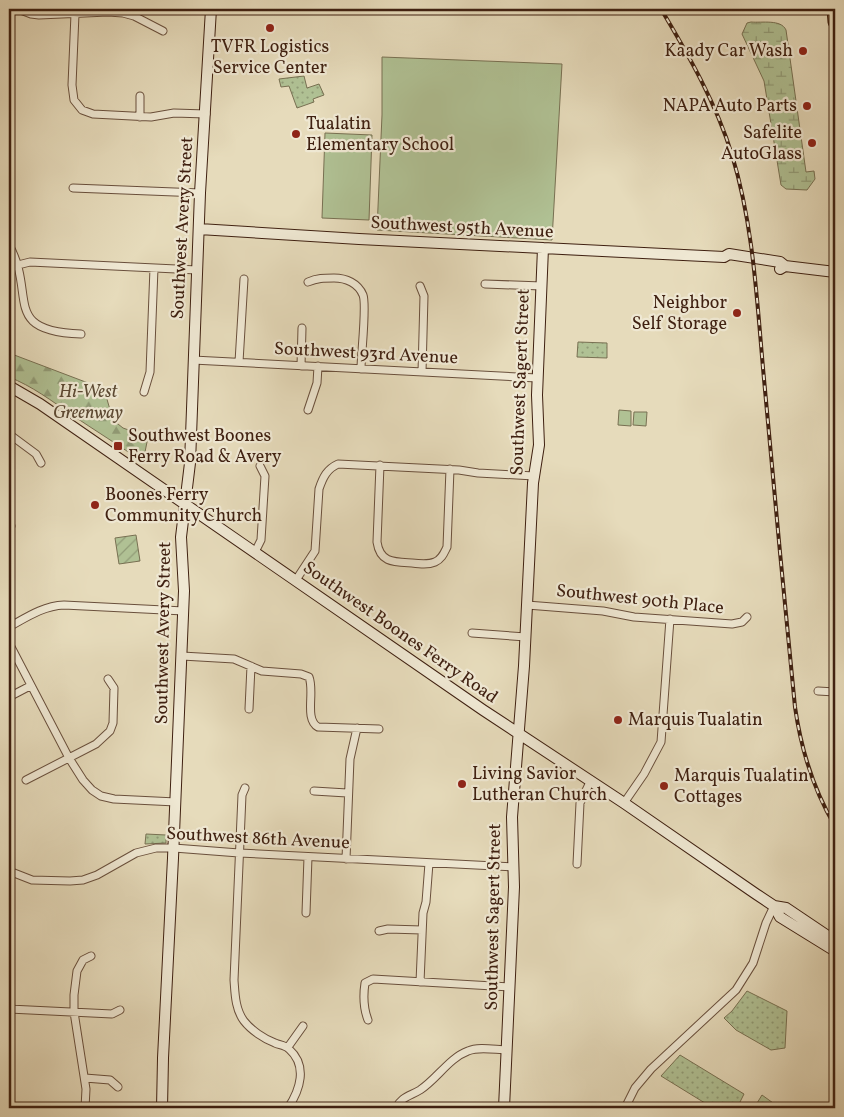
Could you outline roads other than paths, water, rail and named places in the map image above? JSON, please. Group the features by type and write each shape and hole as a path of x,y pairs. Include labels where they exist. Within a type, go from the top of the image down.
{"highway":[{"path":"834,9 835,22"}],"main road":[{"name":"Southwest Avery Street","path":"162,1108 184,611 182,537 189,475 200,193 211,9"},
{"name":"Southwest 95th Avenue","path":"199,229 724,257 729,254 780,262 785,266 835,272"},
{"name":"Southwest Sagert Street","path":"504,1108 514,867 512,833 526,637 534,476 539,438 537,378 543,248"},
{"name":"Southwest Boones Ferry Road","path":"9,386 40,404 185,503 518,734 590,780 774,906 786,908 835,941"},
{"name":"Southwest Boones Ferry Road","path":"774,906 780,917 835,951"}],"street":[{"path":"18,9 39,15 122,13 134,16 163,31"},
{"path":"75,14 72,85 74,100 82,110 93,114 140,117 174,113 206,114"},
{"path":"140,96 140,117"},
{"path":"73,188 200,193"},
{"path":"9,245 18,264 23,309 27,317 35,325 46,330 81,334"},
{"path":"18,264 30,262 197,270"},
{"path":"144,392 150,372 154,268"},
{"path":"308,282 322,278 340,278 354,284 362,293 364,304 361,368"},
{"path":"239,362 244,280"},
{"path":"485,284 542,286"},
{"path":"420,286 424,296 422,372"},
{"path":"301,366 302,328"},
{"name":"Southwest 93rd Avenue","path":"193,360 537,378"},
{"path":"308,410 317,383 318,366"},
{"path":"9,434 36,454 41,463"},
{"path":"296,580 315,551 319,489 326,472 331,467 338,464 380,465 534,476"},
{"path":"380,465 378,551 384,558 393,562 427,564 436,562 442,557 447,547 450,469"},
{"path":"255,552 261,543 262,530 265,476 260,466"},
{"name":"Southwest 90th Place","path":"527,605 603,611 628,616 732,624 742,622 747,617"},
{"path":"9,627 42,609 53,606 184,611"},
{"path":"624,803 644,774 661,742 670,619"},
{"path":"472,633 526,637"},
{"path":"9,643 30,686 83,780 101,796 114,799 176,802"},
{"path":"182,656 227,658 240,661 262,671 301,674 309,677 312,684 310,718 318,727 379,729"},
{"path":"249,709 251,666"},
{"path":"26,780 96,744 110,730 113,723 114,688 108,678"},
{"path":"9,697 30,686"},
{"path":"818,690 835,692"},
{"path":"346,859 347,794 350,759 357,728"},
{"path":"578,864 580,804 590,780"},
{"path":"245,788 242,795 234,980 238,1008 244,1020 255,1032 273,1043 288,1048 296,1058 301,1070 300,1084 296,1097 288,1108"},
{"path":"314,790 347,794"},
{"name":"Southwest 86th Avenue","path":"9,871 32,880 70,882 83,880 108,869 136,853 156,848 514,867"},
{"path":"306,912 308,857"},
{"path":"420,982 423,913 429,863"},
{"path":"625,1108 635,1088 651,1069 736,990 752,963 774,906"},
{"path":"379,931 388,929 422,930"},
{"path":"85,1108 85,1078 74,1012 77,971 83,960 92,956"},
{"path":"368,1020 364,1010 363,994 365,982 373,979 510,987"},
{"path":"9,987 10,1009 112,1014 120,1010"},
{"path":"288,1048 302,1026"},
{"path":"396,1108 401,1100 428,1084 447,1066 466,1052 474,1049 507,1050"},
{"path":"85,1078 110,1080 118,1087"}],"railway":[{"path":"661,9 692,62 726,136 745,210 757,294 795,707 801,738 814,783 835,826"}],"place":[{"name":"TVFR Logistics Service Center","path":"270,28"},
{"name":"Kaady Car Wash","path":"803,51"},
{"name":"NAPA Auto Parts","path":"807,106"},
{"name":"Tualatin Elementary School","path":"296,134"},
{"name":"Safelite AutoGlass","path":"812,143"},
{"name":"Neighbor Self Storage","path":"737,313"},
{"name":"Southwest Boones Ferry Road & Avery","path":"118,446"},
{"name":"Boones Ferry Community Church","path":"95,505"},
{"name":"Marquis Tualatin","path":"618,720"},
{"name":"Living Savior Lutheran Church","path":"462,784"},
{"name":"Marquis Tualatin Cottages","path":"664,786"}],"park label":[{"name":"Hi-West Greenway","path":"88,402"}]}
